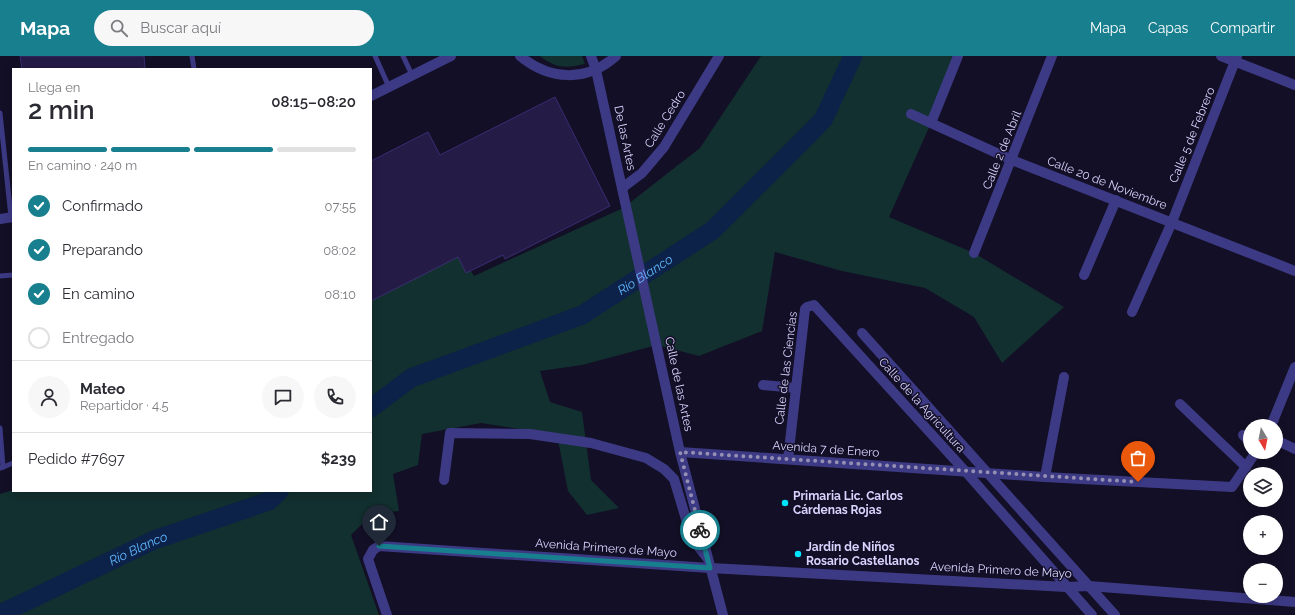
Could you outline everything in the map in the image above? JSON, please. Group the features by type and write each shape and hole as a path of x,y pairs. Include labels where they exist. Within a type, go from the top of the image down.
{"street":[{"path":"372,96 451,56"},
{"path":"520,56 544,72 559,75 582,74 596,70 616,56"},
{"name":"De las Artes","path":"591,56 596,70 631,227"},
{"name":"Calle Cedro","path":"622,188 642,173 664,147 720,56"},
{"path":"931,123 958,56"},
{"name":"Calle 2 de Abril","path":"974,253 1052,56"},
{"path":"1221,56 1236,59 1295,85"},
{"name":"Calle 5 de Febrero","path":"1132,312 1172,222 1236,59"},
{"name":"Calle 20 de Noviembre","path":"911,114 1012,160 1295,271"},
{"path":"1084,275 1116,200"},
{"path":"0,219 12,217"},
{"name":"Calle de las Artes","path":"631,227 680,452 723,615"},
{"name":"Calle de las Ciencias","path":"788,459 805,309 810,305"},
{"name":"Calle de la Agricultura","path":"810,305 817,307 976,472 1078,587 1092,615"},
{"name":"Calle de la Agricultura","path":"862,333 976,472 1078,587 1115,615"},
{"path":"1274,419 1295,367"},
{"path":"1045,477 1064,377"},
{"path":"763,385 796,388"},
{"path":"1180,404 1246,467"},
{"path":"444,480 450,433 530,434 591,443 646,458 664,469 674,479 692,539 709,564"},
{"path":"1283,443 1295,449"},
{"name":"Avenida 7 de Enero","path":"680,452 1045,477 1232,487 1243,471"},
{"name":"Avenida 7 de Enero","path":"1246,467 1251,459"},
{"name":"Avenida Primero de Mayo","path":"387,615 368,559 372,550 379,546 709,564 1295,602"}],"lane":[{"path":"192,56 194,68"},
{"path":"375,56 389,87"},
{"path":"403,56 412,75"},
{"path":"0,113 12,217"},
{"path":"0,276 12,275"},
{"path":"0,428 2,468 12,463"}],"green space":[{"path":"540,56 582,56 585,64 567,67 561,66 551,63"},
{"path":"761,56 954,56 931,123 889,217 974,253 1064,307 1002,363 974,317 925,288 842,271 775,252 762,331 699,356 657,345 582,365 540,371 550,402 582,412 591,480 619,508 587,515 568,491 557,435 481,423 422,434 418,465 393,474 399,511 372,514 351,535 379,615 0,615 0,494 12,490 12,492 372,492 372,299 459,252 474,276 623,208 700,148"}],"building":[{"path":"20,56 144,56 145,68 22,68"},
{"path":"555,97 610,206 505,259 503,255 466,273 458,257 372,300 372,160 428,132 440,155"}],"waterway":[{"name":"Río Blanco","path":"372,407 411,378 582,315 713,230 823,120 853,56"},
{"name":"Río Blanco","path":"0,614 154,540 269,501 278,492"}],"way so far":[{"path":"700,530 680,452 1138,482"}],"place":[{"name":"Primaria Lic. Carlos Cárdenas Rojas","path":"785,503"},
{"name":"Jardín de Niños Rosario Castellanos","path":"798,554"}],"route":[{"path":"379,546 710,568 700,530"}]}
